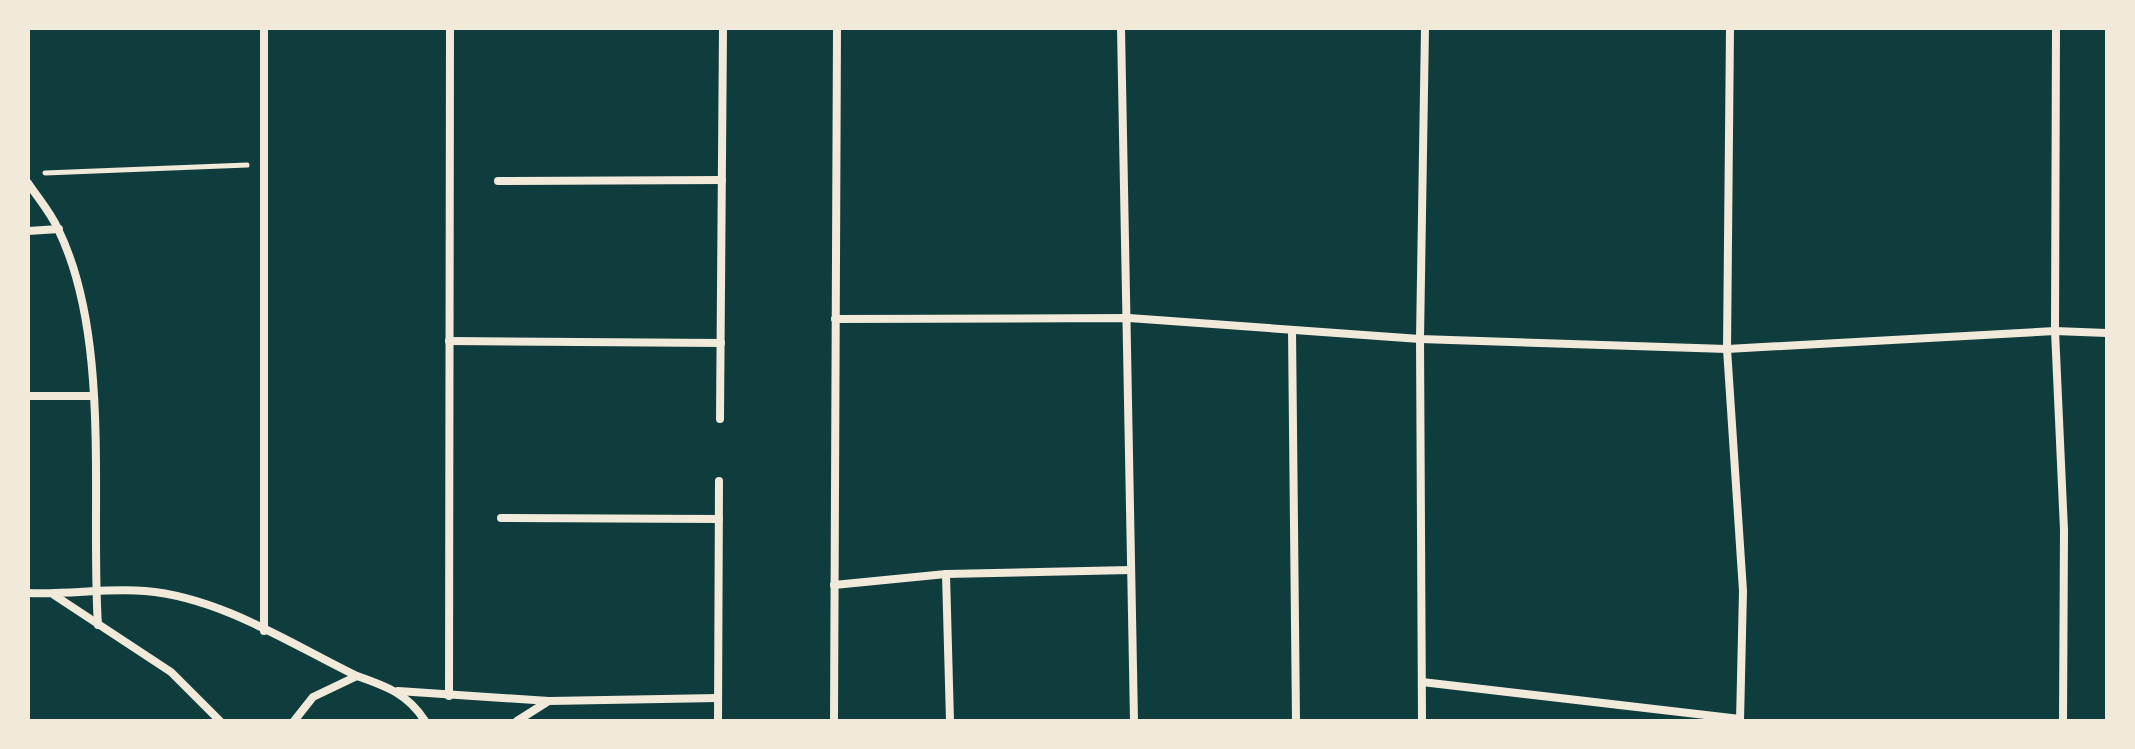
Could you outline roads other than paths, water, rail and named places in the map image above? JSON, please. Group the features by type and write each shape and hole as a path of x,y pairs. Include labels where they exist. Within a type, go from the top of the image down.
{"street":[{"path":"264,28 264,631"},
{"path":"449,696 450,28"},
{"path":"720,419 723,28"},
{"path":"834,721 837,28"},
{"path":"1121,28 1121,185 1129,318 1134,721"},
{"path":"1422,721 1420,339 1425,28"},
{"path":"1422,682 1740,720 1743,591 1727,349 1730,28"},
{"path":"2056,28 2055,331 2064,530 2063,721"},
{"path":"498,181 722,180"},
{"path":"28,183 59,229 84,310 93,396 98,625"},
{"path":"28,231 59,229"},
{"path":"835,319 1129,318 1420,339 1727,349 2055,331 2107,333"},
{"path":"1292,330 1296,721"},
{"path":"449,341 721,343"},
{"path":"28,396 93,396"},
{"path":"718,721 719,481"},
{"path":"501,518 719,519"},
{"path":"834,585 946,574 1131,570"},
{"path":"946,574 950,721"},
{"path":"28,593 53,594 96,589 148,591 192,598 357,676 398,691 549,701 718,698"},
{"path":"53,594 171,672 220,721"},
{"path":"294,721 313,697 357,676"},
{"path":"398,691 415,706 425,721"},
{"path":"517,721 549,701"}]}
